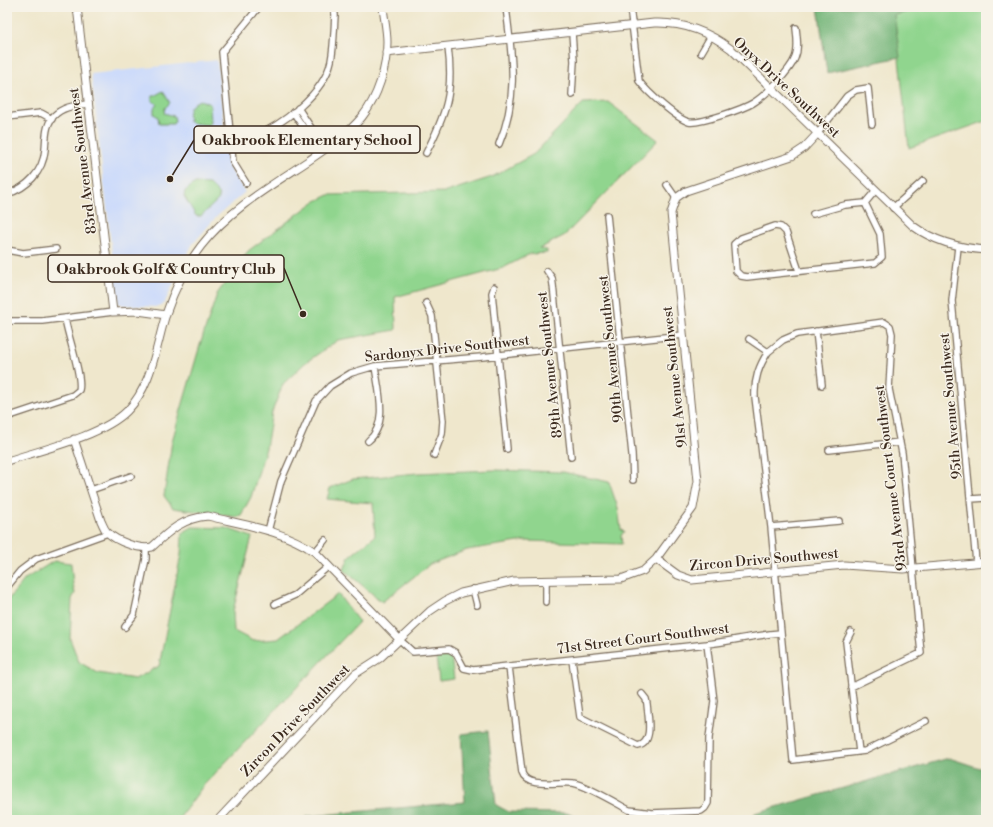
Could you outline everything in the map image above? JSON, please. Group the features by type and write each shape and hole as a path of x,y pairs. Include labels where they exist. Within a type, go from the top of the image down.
{"street":[{"name":"83rd Avenue Southwest","path":"77,7 113,312"},
{"path":"246,183 233,162 224,82 226,75 222,52 258,7"},
{"path":"230,141 255,136 278,124 313,94 324,79 330,62 335,15 334,7"},
{"path":"7,461 74,439 114,422 127,411 138,398 145,384 166,315 181,277 201,246 214,231 247,202 323,151 357,122 369,106 380,79 386,53 387,42 383,7"},
{"path":"499,144 508,121 512,102 513,72 506,7"},
{"path":"630,7 639,81 683,120 700,122 748,106 757,100 790,68 796,57 796,28"},
{"name":"Onyx Drive Southwest","path":"386,53 654,23 674,24 711,36 730,49 893,208 920,231 938,241 958,247 986,250"},
{"path":"572,33 574,61 572,95"},
{"path":"701,52 711,36"},
{"path":"426,153 444,114 449,98 451,70 448,47"},
{"path":"666,185 676,198 686,191 792,156 804,148 818,134 847,96 856,90 868,88 872,124"},
{"path":"7,194 24,186 36,174 43,159 46,133 55,114 66,108 89,104"},
{"path":"298,108 323,151"},
{"path":"293,112 323,151"},
{"path":"7,117 41,113 52,119"},
{"path":"893,208 923,181"},
{"path":"813,214 845,205 864,203 876,190"},
{"name":"91st Avenue Southwest","path":"656,559 693,508 698,476 670,214 676,198"},
{"path":"799,271 786,232 780,227 775,226 740,238 734,244 736,271 744,277 875,263 882,257 878,229 864,203"},
{"name":"90th Avenue Southwest","path":"607,215 632,454 633,480"},
{"name":"95th Avenue Southwest","path":"958,247 952,301 976,562"},
{"path":"7,250 23,253 56,250"},
{"name":"89th Avenue Southwest","path":"547,272 552,278 553,285 571,457"},
{"path":"494,287 492,293 507,449"},
{"path":"426,303 432,316 443,426 442,434 434,455"},
{"path":"7,321 42,321 113,312 138,311 166,315"},
{"path":"7,418 73,395 80,388 80,381 67,332 65,318"},
{"name":"93rd Avenue Court Southwest","path":"816,331 884,322 891,330 892,346 889,389 890,402 900,442 921,654 851,687"},
{"path":"822,386 816,331 788,337 768,352 758,369 755,388 771,527 793,760 858,752 871,748 926,721"},
{"name":"Sardonyx Drive Southwest","path":"268,531 280,481 316,400 324,390 340,379 360,369 376,366 499,355 683,335"},
{"path":"749,339 768,352"},
{"path":"368,441 376,434 380,419 376,366"},
{"path":"74,439 101,521 108,533 146,549 152,547 178,524 197,517 208,516 268,531 300,542 314,552 329,566 400,640"},
{"path":"830,450 900,442"},
{"path":"91,490 131,476"},
{"path":"971,500 986,498"},
{"path":"771,527 840,521"},
{"path":"7,587 20,571 36,559 108,533"},
{"path":"314,552 325,540"},
{"path":"125,626 134,614 146,549"},
{"name":"Zircon Drive Southwest","path":"218,820 355,674 380,658 430,611 444,601 473,589 514,581 621,579 639,573 648,568 656,559 678,575 692,580 844,565 913,568 986,562"},
{"path":"275,604 296,595 329,566"},
{"path":"546,580 546,602"},
{"path":"473,589 476,605"},
{"path":"851,632 846,642 858,752"},
{"name":"71st Street Court Southwest","path":"400,640 413,652 449,649 456,653 463,666 469,670 509,667 707,644 751,636 780,633"},
{"path":"509,667 522,773 526,780 533,783 575,783 629,810 638,812 652,813 701,811 707,807 709,738 714,701 707,644"},
{"path":"572,660 580,717 634,745 641,745 648,738 647,704 646,699 642,694"}],"shaded area":[{"path":"217,60 228,166 245,192 216,217 192,245 164,304 155,307 123,305 118,303 91,74"}],"green space":[{"path":"818,7 928,7 894,15 900,57 827,73"},
{"path":"928,7 986,7 986,121 909,148 894,15"},
{"path":"163,91 170,103 165,108 164,113 174,116 175,121 173,124 159,124 158,117 154,114 154,108 157,104 152,101 152,97"},
{"path":"200,100 210,104 211,123 209,125 191,123 189,121 188,114 190,108 194,103"},
{"path":"608,102 658,140 565,235 539,249 547,250 547,253 530,254 503,268 395,297 396,330 338,340 305,363 283,384 272,412 266,448 251,497 241,515 236,517 173,508 164,496 172,441 200,345 217,294 248,251 314,202 329,195 446,192 492,177 534,154 583,103"},
{"path":"195,183 209,184 218,193 219,199 201,216 196,216 184,196 185,191"},
{"path":"494,470 563,472 609,482 618,508 621,530 624,531 621,536 622,544 525,541 467,550 430,564 382,602 344,570 349,557 375,536 373,503 327,499 330,488 353,479 418,473"},
{"path":"192,527 226,528 252,537 233,611 234,631 253,641 278,639 338,594 359,622 203,786 178,820 7,820 7,601 25,579 54,561 71,563 75,593 72,599 70,639 79,662 98,673 135,679 159,666 181,554 182,533"},
{"path":"451,655 454,679 439,681 436,657"},
{"path":"488,731 496,805 509,812 567,813 582,820 302,820 308,816 465,802 461,734"},
{"path":"949,758 986,770 986,820 751,820 755,813"}],"place":[{"name":"Oakbrook Elementary School","path":"170,179"},
{"name":"Oakbrook Golf & Country Club","path":"303,314"}]}
